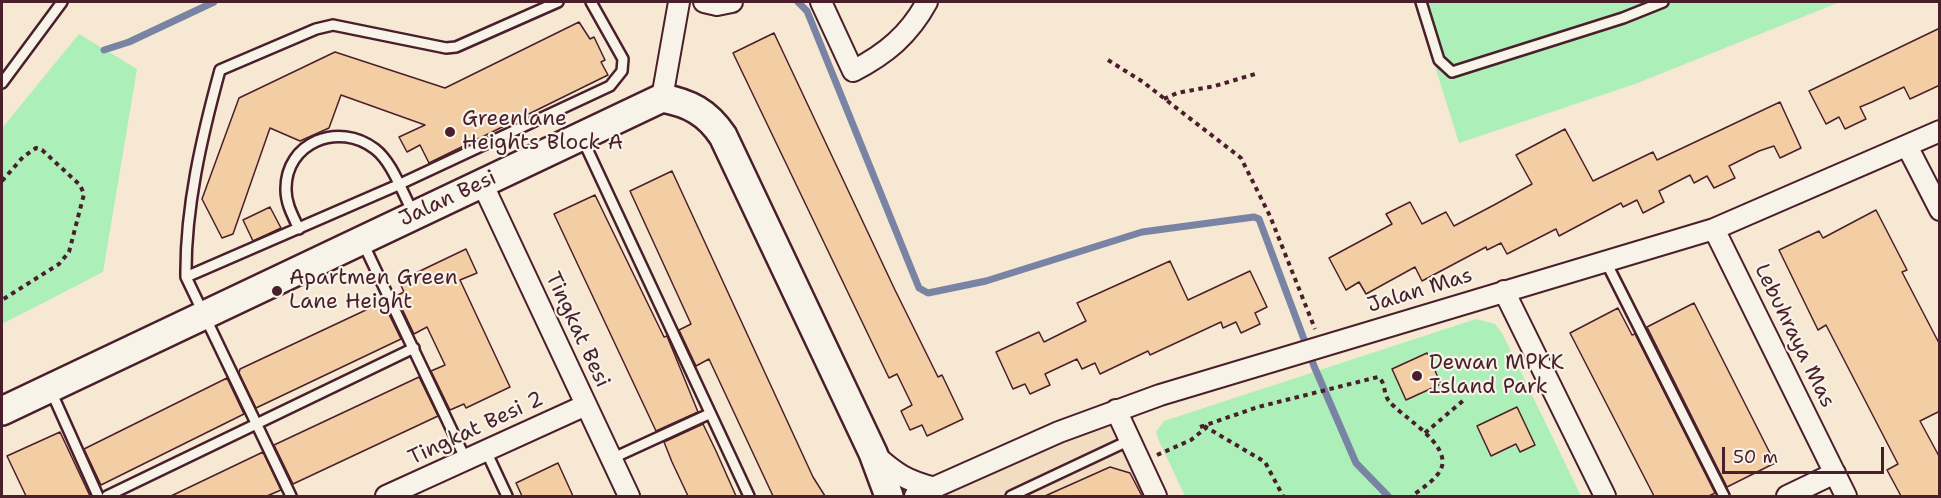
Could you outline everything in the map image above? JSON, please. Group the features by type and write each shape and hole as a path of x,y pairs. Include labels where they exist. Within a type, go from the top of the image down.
{"street":[{"path":"679,2 662,98 684,102 699,110 714,122 723,136 873,453 877,470 889,496"},
{"path":"704,2 717,5 732,2"},
{"path":"821,2 853,71 894,47 918,19 927,2"},
{"name":"Jalan Besi","path":"2,411 662,98"},
{"name":"Jalan Mas","path":"915,496 1059,432 1116,410 1326,344 1714,229 1940,131"},
{"path":"1907,146 1940,210"},
{"name":"Tingkat Besi","path":"482,183 629,496"},
{"name":"Lebuhraya Mas","path":"1714,229 1846,496"},
{"path":"1504,291 1605,496"},
{"name":"Tingkat Besi 2","path":"386,496 586,405"},
{"path":"1116,410 1156,496"},
{"path":"873,453 892,471 910,482 935,488"},
{"path":"1787,496 1835,473"}],"lane":[{"path":"2,83 62,2"},
{"path":"291,496 186,277 185,241 210,108 220,70 316,29 333,25 446,48 456,47 558,2"},
{"path":"186,277 398,185 616,81 622,71 621,52 591,2"},
{"path":"1422,2 1439,60 1452,72 1612,22 1663,2"},
{"path":"299,229 287,203 288,173 298,154 319,139 335,135 364,141 384,159 414,215"},
{"path":"581,136 749,496"},
{"path":"362,240 466,460"},
{"path":"1605,260 1724,496"},
{"path":"106,496 414,348"},
{"path":"50,389 98,496"},
{"path":"611,459 709,414"},
{"path":"1011,496 1130,440"},
{"path":"486,451 507,496"}],"path":[{"path":"1108,60 1164,99 1241,158 1270,216 1312,324 1326,344"},
{"path":"1164,99 1177,93 1215,86 1255,74"},
{"path":"2,181 23,157 36,148 42,150 80,185 84,194 69,252 59,264 2,300"},
{"path":"1140,463 1191,440 1203,427 1258,407 1380,378 1388,400 1425,433 1441,456 1442,466 1436,475 1412,496"},
{"path":"1425,433 1465,399"},
{"path":"1203,427 1265,462 1283,496"}],"shaded area":[{"path":"1116,410 1156,496 914,496"}],"green space":[{"path":"1415,2 1840,2 1635,84 1459,143"},
{"path":"79,34 137,69 103,272 2,324 2,128"},
{"path":"1476,319 1495,324 1502,333 1581,496 1185,496 1156,432 1164,421"}],"building":[{"name":"Greenlane Heights Block A","path":"579,22 590,39 594,37 605,60 601,62 608,75 429,163 420,145 407,152 399,137 425,125 341,95 329,128 300,141 270,128 233,234 222,238 202,199 239,98 335,52 445,88"},
{"path":"1940,28 1940,85 1910,99 1904,87 1860,107 1866,119 1845,129 1839,117 1826,124 1809,91"},
{"path":"774,33 895,290 938,377 942,375 963,419 927,436 922,425 910,430 901,411 912,405 897,374 889,378 733,53"},
{"path":"1780,102 1801,148 1780,158 1774,146 1759,151 1729,166 1735,178 1714,188 1707,176 1694,183 1690,175 1659,191 1664,202 1643,213 1637,200 1623,207 1621,203 1559,236 1556,229 1507,254 1501,243 1487,250 1486,247 1422,281 1415,267 1366,294 1359,282 1346,290 1329,258 1392,224 1386,214 1410,202 1422,224 1446,212 1454,226 1494,205 1532,184 1516,155 1565,129 1593,181 1653,152 1657,160"},
{"path":"672,171 813,477 825,496 773,496 709,359 696,366 679,330 691,324 630,191"},
{"path":"595,195 664,337 667,336 698,412 656,431 554,214"},
{"path":"270,207 281,228 253,241 243,220"},
{"path":"1876,210 1907,270 1902,272 1940,345 1940,411 1920,421 1940,458 1940,496 1901,496 1887,470 1898,464 1826,325 1818,330 1779,250 1819,231 1823,238"},
{"path":"466,249 477,273 460,280 510,387 466,408 464,404 450,410 431,371 445,365 427,327 414,334 396,296 404,292 399,281"},
{"path":"1170,261 1188,300 1250,271 1267,307 1255,313 1260,324 1241,333 1236,322 1223,328 1221,322 1150,355 1148,351 1100,374 1095,363 1082,369 1077,359 1045,374 1050,385 1030,394 1025,384 1013,389 996,352 1039,332 1044,342 1086,321 1077,303"},
{"path":"383,302 401,339 256,408 239,373 240,369"},
{"path":"1694,303 1775,463 1727,487 1647,327"},
{"path":"1618,308 1632,335 1635,334 1715,493 1709,496 1654,496 1570,333"},
{"name":"Dewan MPKK Island Park","path":"1427,353 1441,384 1406,400 1392,369"},
{"path":"419,377 438,416 293,484 274,445"},
{"path":"227,378 244,414 101,485 84,449"},
{"path":"1517,407 1535,445 1520,452 1516,444 1491,456 1477,426"},
{"path":"703,424 736,496 688,496 672,462 664,442"},
{"path":"60,432 90,496 26,496 7,456"},
{"path":"263,452 281,490 267,496 171,496"},
{"path":"558,463 573,496 522,496 516,483"},
{"path":"1110,467 1130,473 1142,496 1045,496"}],"waterway":[{"path":"104,50 129,42 214,2"},
{"path":"798,2 807,11 919,288 928,293 986,281 1142,232 1254,217 1259,219 1314,366 1356,463 1388,496"}],"place":[{"name":"Greenlane Heights Block A","path":"450,132"},
{"name":"Apartmen Green Lane Height","path":"277,291"},
{"name":"Dewan MPKK Island Park","path":"1417,376"}]}
